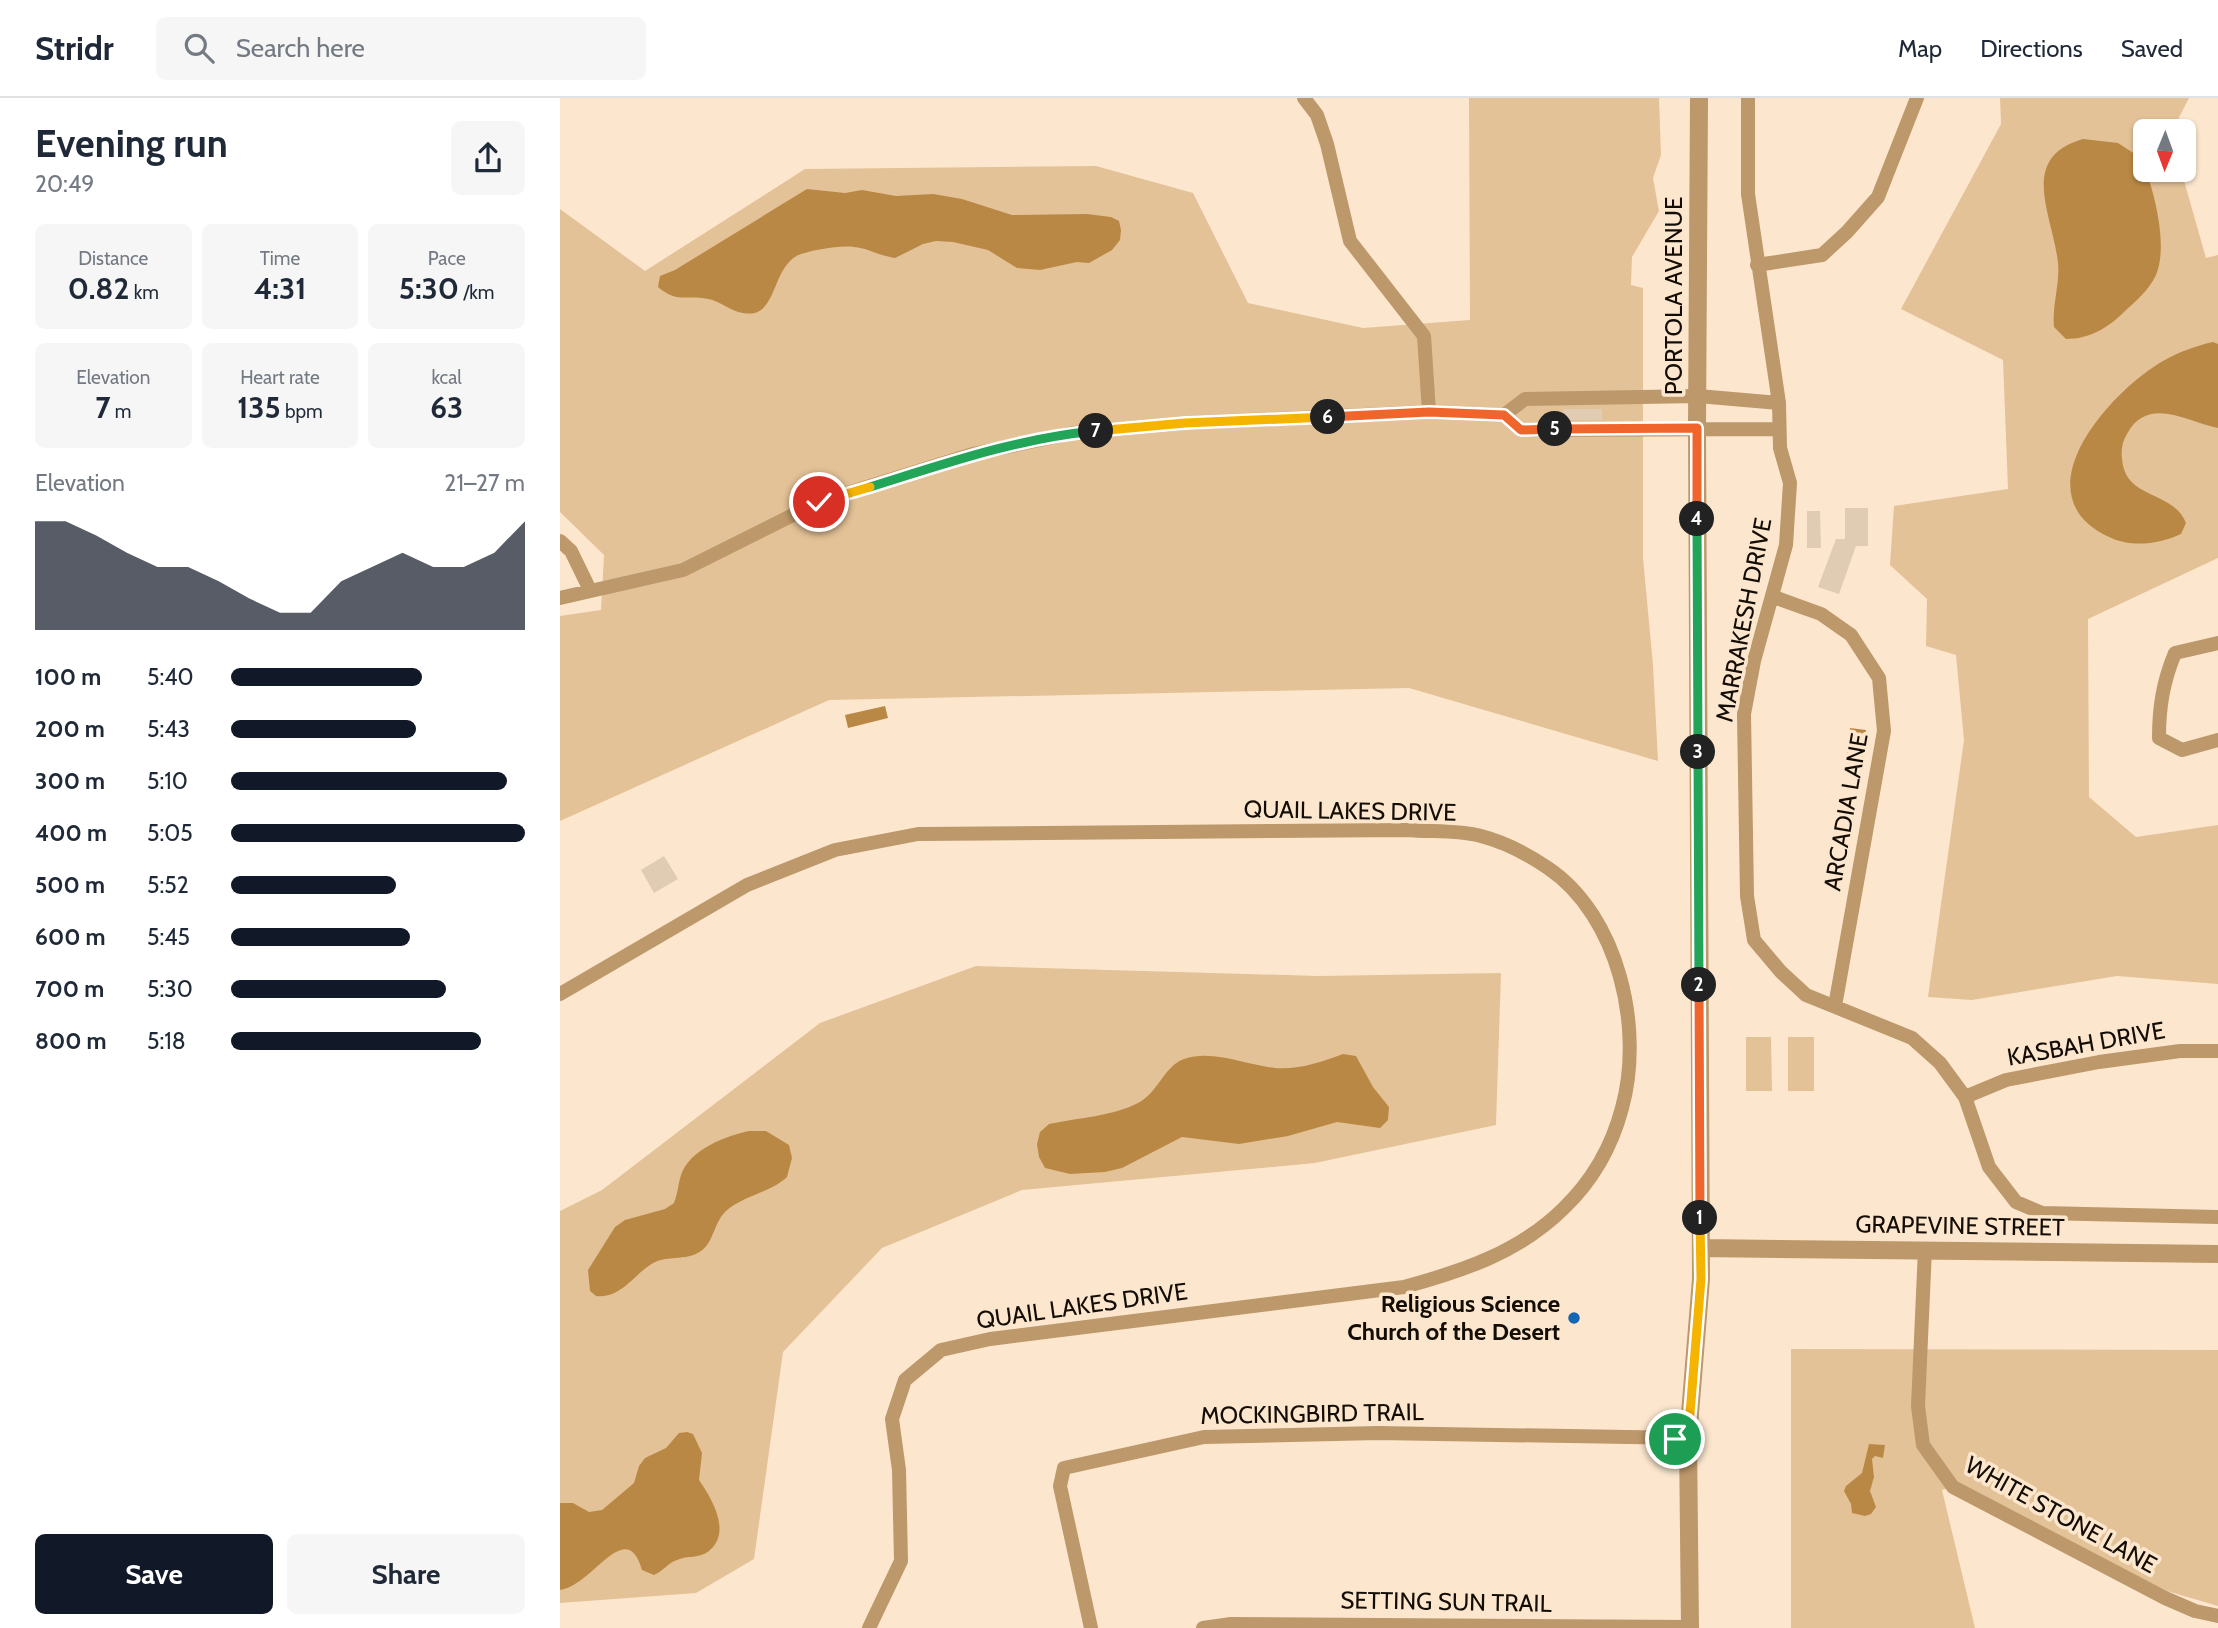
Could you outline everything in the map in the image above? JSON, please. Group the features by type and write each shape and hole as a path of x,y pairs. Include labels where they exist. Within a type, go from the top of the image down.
{"street":[{"path":"1304,98 1317,115 1327,144 1350,241 1424,337 1429,412"},
{"name":"PORTOLA AVENUE","path":"1690,1628 1688,1438 1701,1279 1697,428 1699,98"},
{"name":"MARRAKESH DRIVE","path":"1748,98 1748,194 1779,403 1780,448 1790,483 1786,545 1774,597 1754,661 1744,714 1747,896 1754,940 1781,972 1806,995 1912,1038 1940,1063 1965,1097 1989,1167 2016,1202 2042,1213 2218,1217"},
{"path":"1757,265 1822,255 1847,232 1878,197 1917,98"},
{"path":"1504,415 1525,399 1698,396 1779,403"},
{"path":"560,598 683,570 819,502 973,454 1061,436 1185,423 1429,412 1504,415 1521,430 1779,429"},
{"path":"560,541 572,551 590,590"},
{"name":"ARCADIA LANE","path":"1774,597 1821,614 1851,635 1879,678 1884,731 1835,1006"},
{"path":"2218,643 2175,653 2164,679 2159,711 2159,738 2182,750 2218,740"},
{"name":"QUAIL LAKES DRIVE","path":"560,994 747,885 835,850 918,834 1407,830 1481,836 1549,869 1572,887 1603,930 1622,979 1628,1034 1627,1086 1623,1107 1606,1153 1587,1182 1564,1208 1537,1231 1503,1252 1455,1273 1404,1287 990,1339 941,1350 905,1380 892,1419 899,1470 901,1561 869,1628"},
{"name":"KASBAH DRIVE","path":"1965,1097 2006,1080 2099,1062 2180,1051 2218,1051"},
{"name":"GRAPEVINE STREET","path":"1701,1248 2218,1254"},
{"name":"WHITE STONE LANE","path":"1925,1249 1918,1406 1923,1445 1953,1487 2165,1598 2195,1611 2218,1616"},
{"name":"MOCKINGBIRD TRAIL","path":"1091,1628 1060,1486 1065,1468 1204,1437 1378,1433 1688,1438"},
{"name":"SETTING SUN TRAIL","path":"1203,1628 1231,1624 1690,1628"}],"shaded area":[{"path":"1469,98 1659,98 1661,155 1653,178 1659,211 1632,257 1631,285 1643,288 1643,558 1658,761 1409,688 829,700 560,821 560,616 601,610 604,555 560,512 560,209 645,271 805,169 1096,166 1193,193 1248,303 1363,328 1470,320"},
{"path":"2000,98 2189,98 2178,119 2133,119 2133,182 2184,182 2206,258 2218,255 2218,558 2088,619 2089,797 2136,837 2218,825 2218,984 2117,976 1972,1000 1928,997 1964,740 1956,655 1926,646 1927,599 1890,565 1894,506 2008,489 2003,360 1901,309 2001,124"},
{"path":"2083,139 2118,143 2133,153 2133,182 2149,182 2158,215 2161,248 2156,275 2138,299 2098,332 2066,339 2054,327 2058,263 2044,190 2045,174 2051,160 2063,148"},
{"path":"807,189 845,193 862,190 896,196 933,194 962,199 1012,215 1087,214 1111,217 1119,221 1120,240 1112,250 1089,263 1077,262 1040,270 1017,268 988,250 953,242 936,241 923,244 895,258 854,247 820,250 801,254 791,260 769,300 755,313 738,312 708,299 677,297 658,287 660,276 675,270"},
{"path":"2213,342 2218,344 2218,428 2157,413 2136,422 2122,446 2125,472 2131,482 2180,512 2186,523 2181,534 2164,540 2136,544 2109,537 2083,519 2071,496 2072,471 2082,445 2098,419 2141,376 2175,355"},
{"path":"885,706 888,718 848,728 845,715"},
{"path":"1850,728 1866,730 1862,765 1846,763"},
{"path":"976,966 1318,976 1501,973 1496,1125 1315,1163 1022,1190 882,1248 783,1352 754,1559 696,1593 560,1603 560,1211 602,1190 820,1023"},
{"path":"1746,1037 1771,1037 1772,1091 1746,1091"},
{"path":"1788,1037 1814,1037 1814,1091 1788,1091"},
{"path":"1343,1054 1356,1056 1373,1087 1389,1107 1388,1120 1380,1128 1337,1122 1288,1136 1239,1144 1182,1137 1122,1168 1105,1172 1070,1174 1045,1168 1039,1157 1037,1144 1040,1132 1049,1124 1106,1114 1138,1103 1151,1093 1171,1067 1184,1059 1206,1056 1275,1068 1293,1068"},
{"path":"749,1131 766,1131 789,1145 792,1158 787,1177 726,1211 701,1251 656,1262 612,1294 596,1296 590,1291 588,1270 615,1227 625,1220 665,1209 674,1203 681,1175 692,1158 720,1140"},
{"path":"1791,1349 2218,1350 2218,1606 2167,1591 1956,1485 1942,1490 1975,1628 1791,1628"},
{"path":"679,1433 693,1434 702,1453 699,1480 718,1516 719,1535 716,1543 709,1551 674,1561 654,1575 642,1570 635,1555 627,1550 617,1551 584,1578 560,1590 560,1503 573,1503 589,1512 602,1510 634,1483 639,1466 645,1458 666,1448"},
{"path":"1869,1444 1885,1445 1883,1458 1875,1456 1872,1459 1874,1477 1870,1491 1876,1507 1871,1514 1865,1516 1852,1513 1851,1504 1844,1491 1846,1486 1862,1473"}],"building":[{"path":"1563,409 1602,409 1602,420 1563,420"},
{"path":"1845,508 1868,508 1868,546 1856,546 1839,594 1818,587 1836,539 1845,539"},
{"path":"1807,511 1820,511 1821,548 1807,548"},
{"path":"664,856 678,879 654,893 641,870"}],"place":[{"name":"Religious Science Church of the Desert","path":"1574,1318"}],"route":[{"path":"819,502 973,454 1073,433 1185,423 1429,412 1504,415 1521,430 1697,428 1701,1279 1688,1438 1675,1439"}]}
